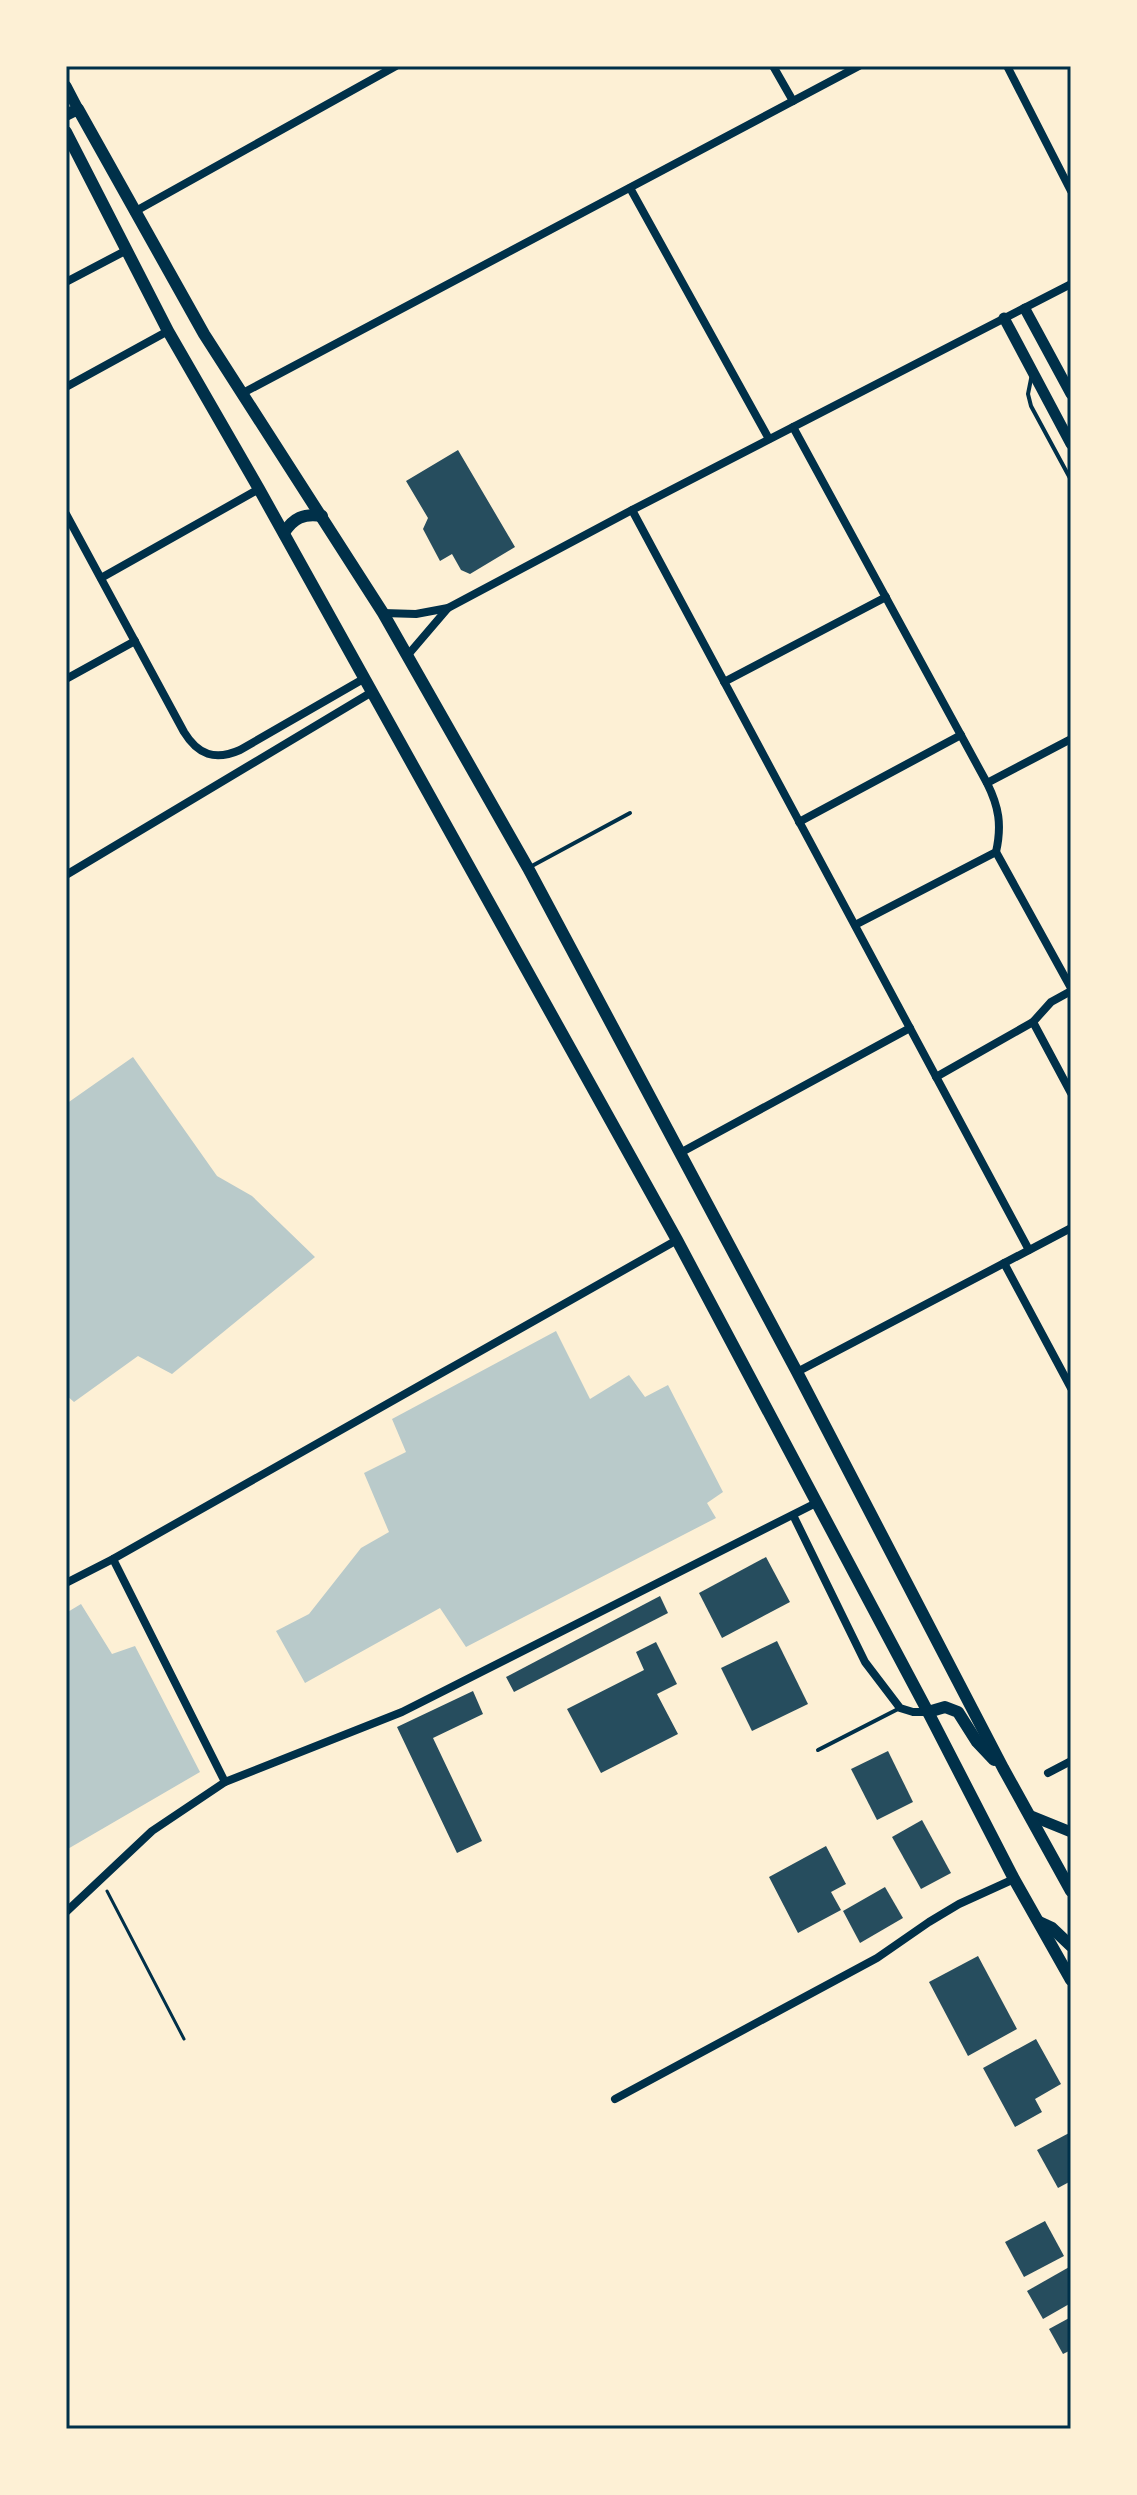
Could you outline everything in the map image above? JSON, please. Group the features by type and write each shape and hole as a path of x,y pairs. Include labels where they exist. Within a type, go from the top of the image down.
{"main road":[{"path":"66,115 78,109 134,212 241,394 383,613 528,868 1071,1891"},
{"path":"66,132 70,149 168,331 284,533 677,1240 1014,1879 1071,1980"},
{"path":"70,149 94,137"},
{"path":"284,533 289,525 304,516 322,516"},
{"path":"928,1712 945,1707 958,1712 977,1742 1003,1768"},
{"path":"1039,1922 1052,1928 1071,1946"}],"street":[{"path":"134,212 396,66"},
{"path":"773,66 793,101"},
{"path":"241,394 859,66"},
{"path":"1007,66 1071,191"},
{"path":"66,86 78,109"},
{"path":"630,188 769,439"},
{"path":"66,282 127,250"},
{"path":"383,613 416,614 448,608 1071,284"},
{"path":"1025,309 1071,394"},
{"path":"1004,318 1071,444"},
{"path":"66,387 168,331"},
{"path":"793,427 997,802 1001,821 996,852 1071,989 1051,1002 1033,1022 936,1077"},
{"path":"101,578 259,489"},
{"path":"632,510 1029,1250"},
{"path":"66,514 192,745 205,754 223,756 240,750 365,678"},
{"path":"724,682 886,597"},
{"path":"407,656 448,608"},
{"path":"66,679 135,641"},
{"path":"66,875 372,692"},
{"path":"799,822 961,735"},
{"path":"987,783 1071,739"},
{"path":"855,925 996,852"},
{"path":"1033,1022 1071,1093"},
{"path":"680,1153 910,1028"},
{"path":"797,1372 1071,1228"},
{"path":"66,1583 677,1240"},
{"path":"1004,1263 1071,1388"},
{"path":"66,1912 152,1831 225,1782 402,1712 816,1503"},
{"path":"793,1515 865,1662 900,1708 928,1712"},
{"path":"113,1559 225,1782"},
{"path":"1048,1773 1071,1761"},
{"path":"1029,1815 1071,1832"},
{"path":"615,2099 877,1958 959,1904 1014,1879"}],"lane":[{"path":"1033,372 1028,394 1031,406 1071,480"},
{"path":"528,868 630,813"},
{"path":"818,1750 900,1708"}],"path":[{"path":"101,1881 184,2039"}],"shaded area":[{"path":"133,1057 217,1176 252,1196 315,1257 172,1374 138,1356 74,1402 66,1395 66,1104"},
{"path":"556,1331 590,1399 629,1375 645,1397 668,1385 723,1492 707,1503 716,1518 466,1647 440,1608 305,1683 276,1631 309,1614 361,1548 389,1532 364,1473 406,1452 392,1419"},
{"path":"81,1604 112,1654 135,1646 200,1772 66,1850 66,1613"}],"building":[{"path":"458,450 515,547 470,574 461,570 452,554 440,561 423,529 428,518 406,481"},
{"path":"766,1557 790,1602 722,1638 699,1593"},
{"path":"660,1596 668,1613 514,1692 506,1677"},
{"path":"777,1641 808,1704 752,1731 721,1668"},
{"path":"656,1642 677,1684 657,1694 678,1734 601,1773 567,1709 644,1670 636,1652"},
{"path":"473,1691 483,1714 433,1738 482,1841 457,1853 397,1727"},
{"path":"888,1751 913,1802 877,1820 851,1769"},
{"path":"922,1820 951,1873 921,1889 892,1837"},
{"path":"826,1846 846,1884 831,1892 841,1910 798,1933 769,1877"},
{"path":"885,1887 903,1918 860,1943 843,1911"},
{"path":"978,1956 1017,2029 968,2056 929,1982"},
{"path":"1036,2039 1061,2084 1035,2099 1042,2112 1015,2127 983,2068"},
{"path":"1071,2132 1071,2181 1058,2188 1037,2150"},
{"path":"1045,2221 1064,2256 1024,2277 1005,2242"},
{"path":"1071,2266 1071,2303 1043,2319 1027,2291"},
{"path":"1071,2317 1071,2350 1063,2354 1049,2329"}]}
